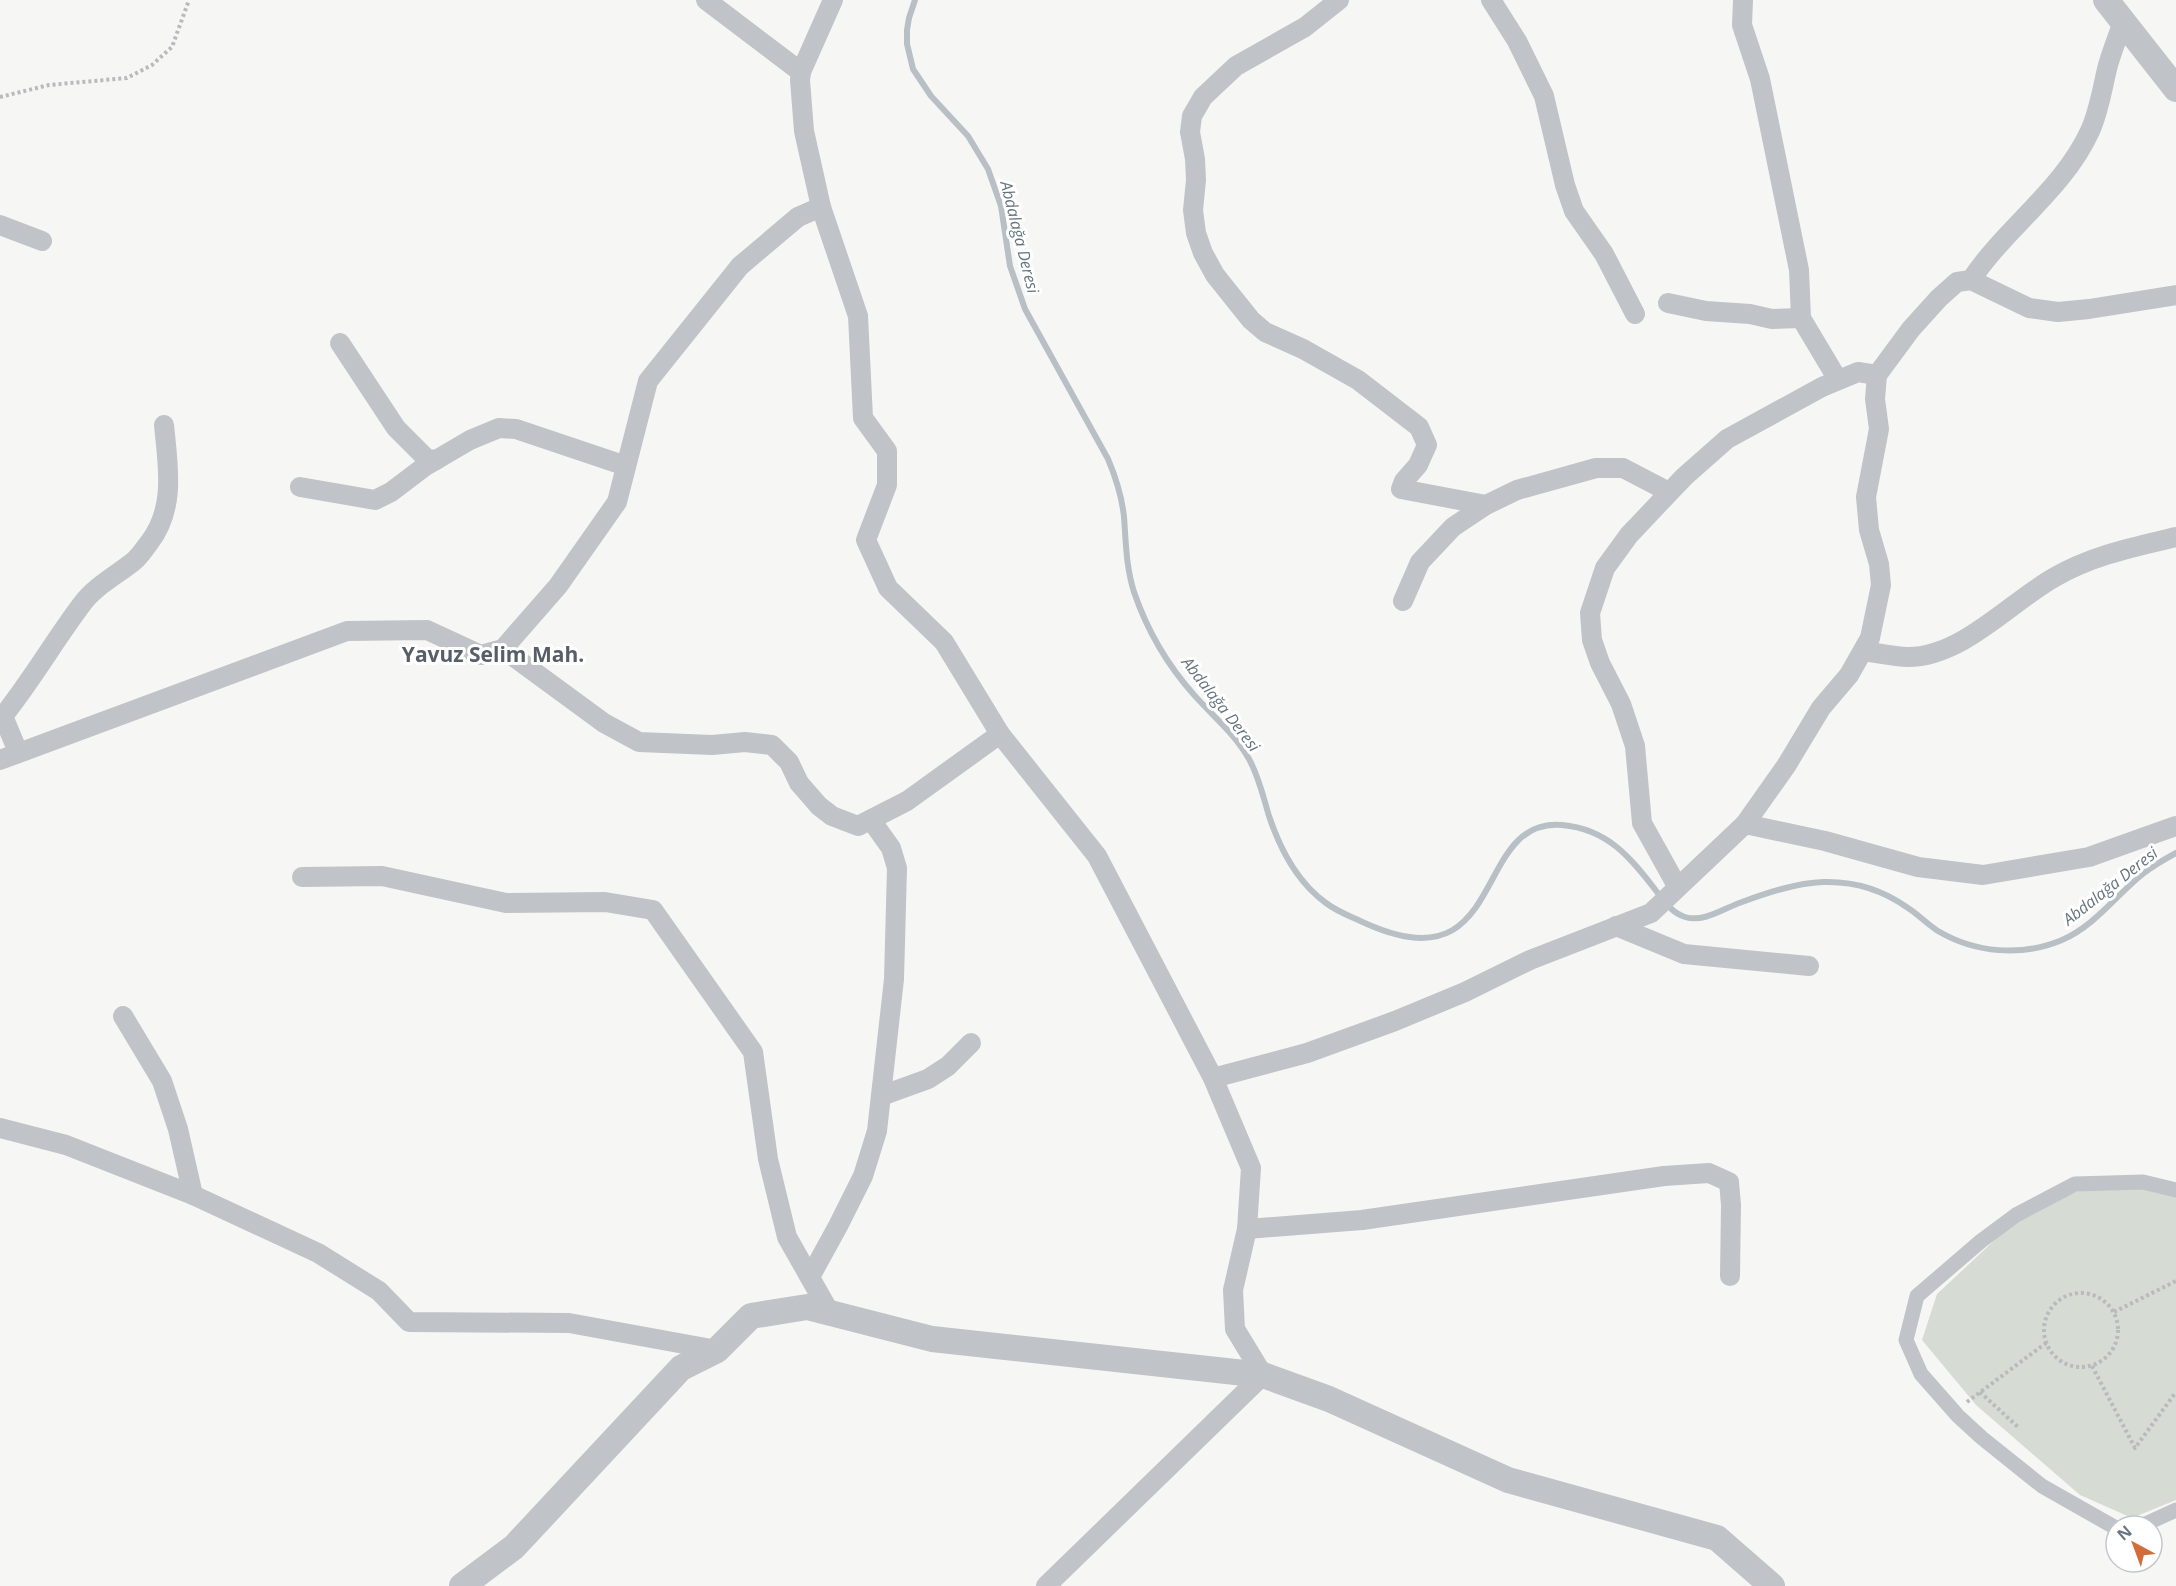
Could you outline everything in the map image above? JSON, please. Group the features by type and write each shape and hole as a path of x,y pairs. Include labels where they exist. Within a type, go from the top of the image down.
{"street":[{"path":"706,0 801,72"},
{"path":"833,0 801,72 804,131 821,207 858,316 863,418 887,451 887,485 866,540 888,588 944,642 1000,734 1097,855 1213,1078 1251,1168 1247,1230 1233,1290 1235,1329 1263,1375"},
{"path":"1339,0 1305,27 1236,66 1203,97 1192,116 1190,132 1195,159 1196,180 1193,210 1196,233 1203,254 1215,275 1251,320 1265,332 1303,349 1358,380 1419,427 1427,445 1418,465 1401,489 1486,505"},
{"path":"1491,0 1528,61 1544,96 1565,185 1574,211 1604,254 1635,314"},
{"path":"1743,0 1742,26 1760,79 1799,270 1798,300 1801,318 1838,380"},
{"path":"2106,0 2176,89"},
{"path":"1971,280 1986,257 2032,212 2061,177 2090,131 2123,21"},
{"path":"164,425 168,470 167,507 159,530 137,559 97,588 83,602 26,688 2,713 9,756 347,631 427,630 481,655 503,649 558,586 617,502 648,381 740,266 798,217 821,207"},
{"path":"0,225 42,241"},
{"path":"1213,1078 1307,1053 1395,1021 1465,992 1530,960 1651,913 1744,824 1786,766 1821,708 1849,675 1870,638 1881,585 1879,564 1869,530 1866,497 1879,429 1875,399 1877,375 1911,328 1939,298 1958,282 1971,280 2029,308 2058,312 2176,295"},
{"path":"1668,303 1706,311 1750,314 1772,319 1801,318"},
{"path":"340,343 396,428 427,459 436,460"},
{"path":"1673,890 1642,823 1635,746 1621,704 1600,663 1592,640 1590,613 1605,568 1629,535 1669,492 1727,439 1838,380 1858,372 1877,375"},
{"path":"300,487 375,500 470,440 499,428 516,429 626,466"},
{"path":"1404,601 1420,562 1453,527 1486,505 1517,490 1596,468 1623,468 1669,492"},
{"path":"1863,651 1909,657 1944,650 1974,633 2030,591 2057,575 2127,547 2176,537"},
{"path":"503,649 604,723 639,742 712,746 745,742 772,745 789,762 799,783 819,806 832,816 858,826 907,801 1000,734"},
{"path":"810,1277 862,1176 877,1131 894,979 897,868 891,848 871,820"},
{"path":"1744,824 1825,841 1918,867 1983,875 2089,857 2176,826"},
{"path":"302,877 382,876 506,903 605,902 653,910 753,1052 768,1159 787,1236 830,1313"},
{"path":"1616,926 1684,954 1809,966"},
{"path":"123,1016 162,1081 178,1129 193,1195"},
{"path":"881,1096 928,1079 948,1066 971,1043"},
{"path":"0,1128 66,1145 193,1195 318,1253 379,1291 410,1322 569,1323 717,1350"},
{"path":"1247,1230 1362,1220 1664,1176 1709,1173 1729,1182 1730,1276"},
{"path":"2104,1521 2042,1486 1982,1438 1954,1412 1921,1374 1906,1340 1917,1296 1981,1241 2016,1215 2075,1184 2143,1182 2176,1190"},
{"path":"462,1586 514,1546 681,1368 717,1350 751,1316 807,1307 932,1339 1263,1375 1329,1399 1508,1480 1716,1538 1772,1586"},
{"path":"1046,1586 1263,1375"}],"path":[{"path":"0,97 49,85 128,78 152,65 172,46 189,0"},
{"path":"2114,1312 2176,1281"},
{"path":"2075,1292 2093,1294 2109,1303 2114,1312 2118,1319 2119,1338 2111,1354 2096,1365 2078,1368 2061,1362 2048,1349 2043,1331 2047,1314 2058,1299 2075,1292"},
{"path":"1954,1412 2046,1343"},
{"path":"2092,1366 2135,1449 2176,1392"},
{"path":"1980,1392 2019,1428"}],"shaded area":[{"path":"2103,1179 2176,1188 2176,1500 2142,1514 2123,1514 2080,1495 1976,1405 1922,1340 1937,1294 2014,1222"}],"waterway":[{"name":"Abdalağa Deresi","path":"915,0 907,30 907,44 913,69 931,96 968,136 988,169 1001,206 1010,266 1025,309 1114,473 1123,510 1129,573 1145,620 1159,647 1176,672 1231,734 1249,759 1284,853 1307,886 1331,906 1367,924 1412,938 1445,934 1467,918 1484,895 1513,846 1533,830 1562,825 1593,832 1617,847 1638,868 1669,907 1685,917 1699,918 1714,914 1792,886 1823,882 1845,883 1888,896 1938,931 1967,944 1999,950 2031,949 2074,934 2096,918 2144,873 2176,853"}],"district":[{"name":"Yavuz Selim Mah.","path":"493,654"}]}
